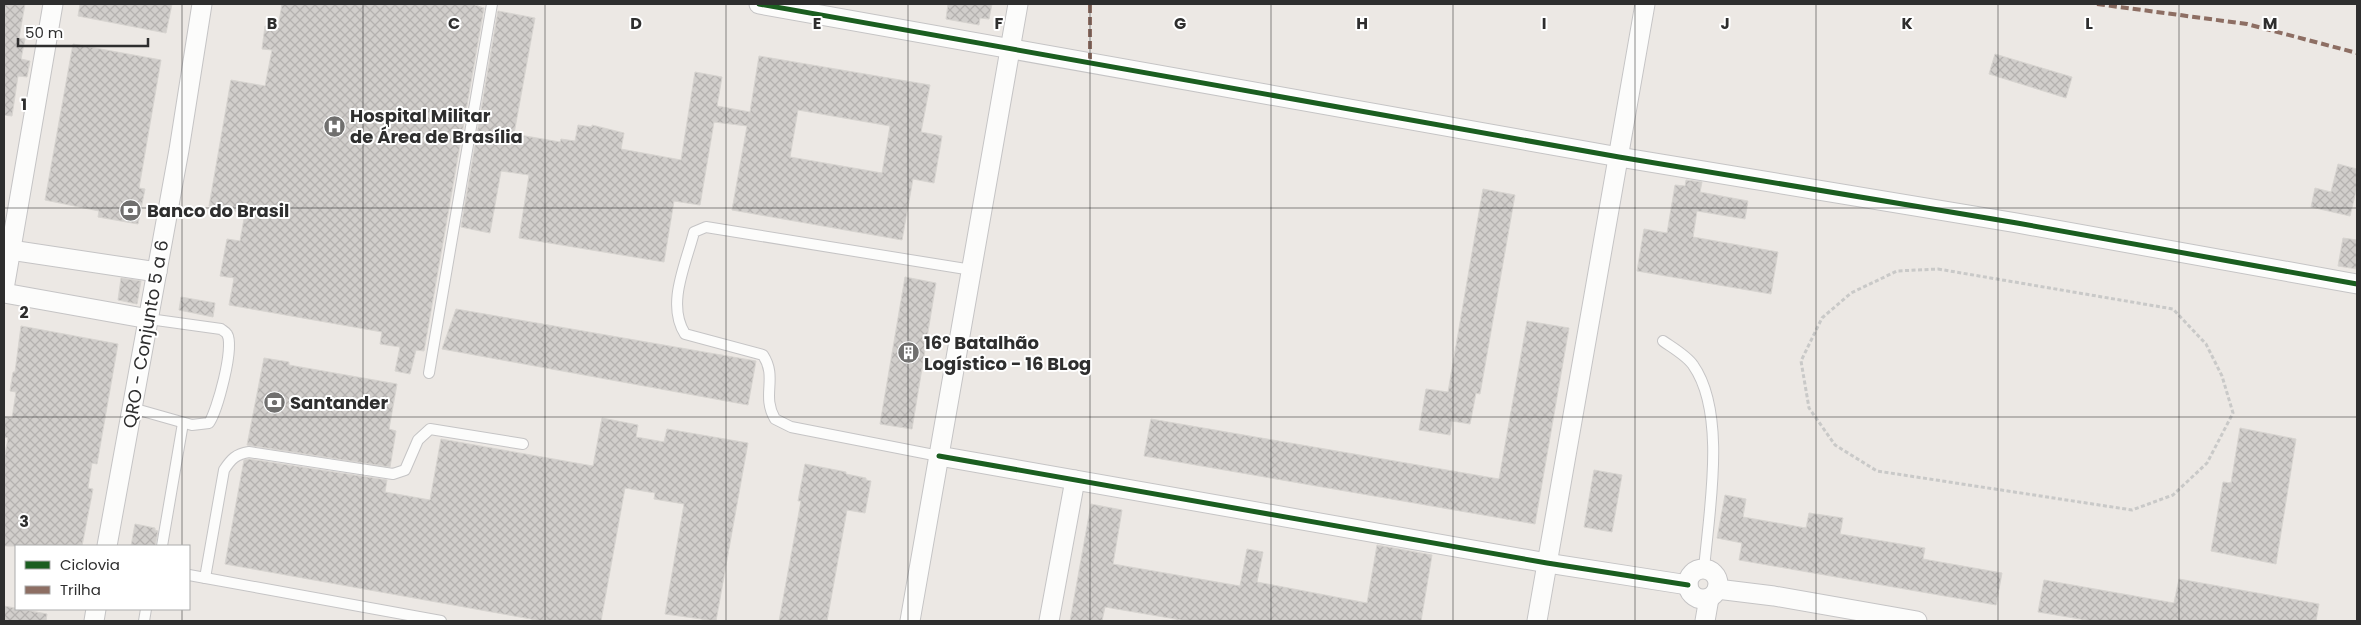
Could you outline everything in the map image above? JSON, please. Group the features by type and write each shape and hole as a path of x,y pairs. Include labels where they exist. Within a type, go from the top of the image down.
{"street":[{"path":"53,4 7,250 4,291 149,319"},
{"name":"QRO - Conjunto 5 a 6","path":"107,545 149,319 202,4"},
{"path":"759,4 824,10 1011,47 1619,157 2017,223 2357,284"},
{"path":"910,621 1018,4"},
{"path":"1537,621 1619,157 1644,4"},
{"path":"7,250 157,272"},
{"path":"939,456 1547,563 1688,585"},
{"path":"1049,621 1075,480"},
{"path":"1705,621 1713,593 1716,576 1704,568 1692,573 1688,585 1689,591 1698,599 1713,593 1774,596 1917,621"}],"lane":[{"path":"430,373 492,4"},
{"path":"939,456 791,427 774,419 768,402 771,370 763,355 685,334 677,319 676,305 694,232 706,227 972,270"},
{"path":"132,408 184,423 204,426 209,424 216,413 228,353 226,333 221,329 149,319"},
{"path":"1664,341 1692,363 1703,382 1711,404 1714,440 1704,568"},
{"path":"162,545 184,423"},
{"path":"205,578 224,470 231,459 238,454 249,452 393,474 405,470 418,440 425,431 430,429 523,444"},
{"path":"190,575 441,621"}],"path":[{"path":"1938,268 2172,308 2206,344 2222,376 2233,413 2207,462 2173,495 2132,510 1877,471 1835,445 1809,408 1801,361 1822,318 1851,293 1897,271 1938,268"}],"building":[{"path":"4,4 25,4 19,38 25,39 21,59 30,61 27,77 18,76 12,116 4,115"},
{"path":"80,4 172,4 166,33 78,16"},
{"path":"282,4 472,4 484,8 424,351 416,350 410,374 395,371 400,347 380,344 382,332 229,305 234,278 220,276 227,239 240,241 245,213 209,206 231,80 265,86 272,50 262,49 265,26 278,28"},
{"path":"948,4 992,4 989,19 980,18 979,25 946,19"},
{"path":"498,11 535,18 514,134 560,142 561,139 575,141 578,125 592,127 592,125 624,133 621,149 681,160 695,72 722,77 717,106 750,112 759,56 930,85 921,132 942,136 934,183 913,179 902,240 732,210 747,126 714,122 700,205 674,201 664,262 519,238 529,175 501,171 490,233 461,227","holes":["798,110 890,126 882,173 790,157"]},
{"path":"73,44 161,60 139,188 145,189 138,224 98,217 99,211 45,200"},
{"path":"1995,54 2072,77 2066,98 1989,74"},
{"path":"2338,164 2357,169 2357,187 2350,216 2311,207 2315,188 2331,192"},
{"path":"1686,180 1702,182 1700,192 1748,201 1745,219 1697,211 1693,237 1778,252 1771,294 1637,271 1644,229 1667,233 1675,185 1685,186"},
{"path":"1483,189 1515,195 1480,394 1476,393 1470,424 1452,421 1450,435 1419,430 1426,389 1448,392"},
{"path":"2343,238 2357,240 2357,269 2338,266"},
{"name":"16º Batalhão Logístico - 16 BLog","path":"905,277 936,283 912,429 880,424"},
{"path":"121,278 141,281 137,304 118,300"},
{"path":"181,297 215,303 213,317 179,310"},
{"path":"456,309 756,361 748,405 442,349"},
{"path":"1527,321 1569,328 1535,524 1144,456 1151,419 1499,479"},
{"path":"21,326 118,344 97,464 92,463 88,488 93,489 82,545 4,546 4,460 8,438 4,437 4,426 5,417 12,418 16,392 10,391 13,372 15,372"},
{"path":"264,358 289,362 289,365 397,384 389,429 396,431 390,467 247,445"},
{"path":"602,418 638,425 636,437 664,442 667,429 748,443 716,621 665,614 684,504 654,499 655,493 625,488 601,621 542,621 225,564 244,460 249,459 387,480 385,492 430,500 441,439 593,466"},
{"path":"2240,428 2296,439 2276,564 2211,551 2223,482 2231,483"},
{"path":"805,464 846,472 846,474 866,478 866,480 871,481 865,513 847,510 827,621 779,621 801,501 798,501"},
{"path":"1594,470 1622,475 1612,532 1584,527"},
{"path":"1725,495 1746,499 1743,517 1806,528 1809,513 1843,518 1840,534 1925,548 1923,559 2002,573 1996,605 1739,560 1742,543 1717,538"},
{"path":"1091,504 1122,510 1113,564 1240,586 1247,549 1263,552 1257,582 1367,603 1377,545 1432,555 1421,621 1187,621 1105,607 1102,621 1070,621"},
{"path":"135,524 155,528 158,531 155,545 131,545"},
{"path":"2179,579 2319,604 2316,621 2092,621 2038,612 2044,580 2174,603"},
{"path":"4,606 15,608 15,610 47,614 46,621 4,621"}],"marked path":[{"path":"1090,4 1090,61"},
{"path":"2097,4 2247,24 2357,53"}],"cycle path":[{"path":"759,4 1619,157 2017,223 2357,284"},
{"path":"939,456 1547,563 1688,585"}],"place":[{"name":"Hospital Militar de Área de Brasília","path":"334,126"},
{"name":"Banco do Brasil","path":"131,211"},
{"name":"16º Batalhão Logístico - 16 BLog","path":"908,353"},
{"name":"Santander","path":"274,403"}]}
